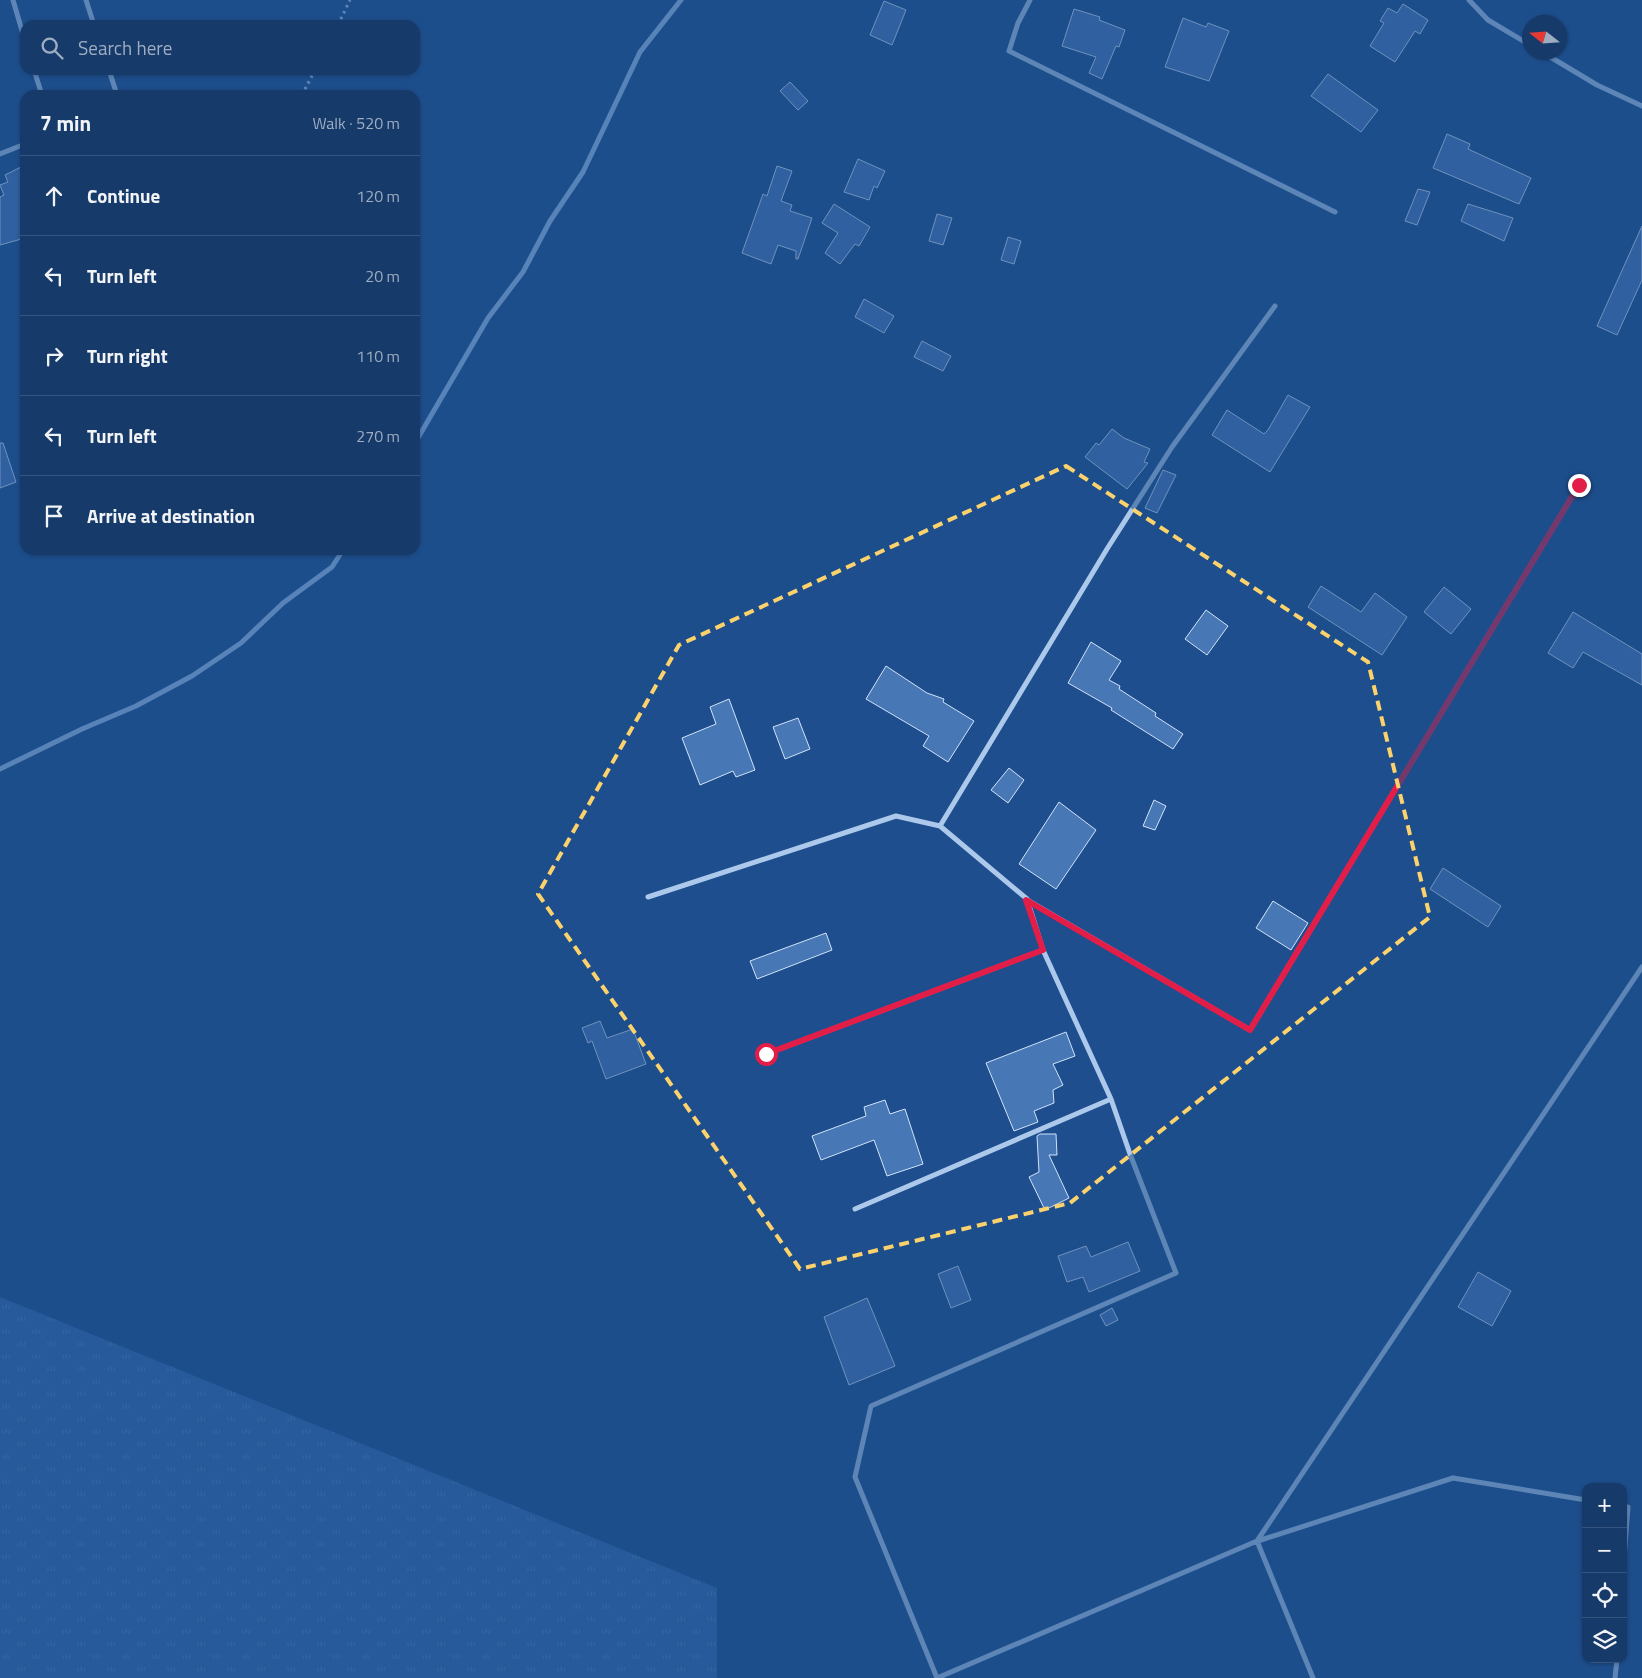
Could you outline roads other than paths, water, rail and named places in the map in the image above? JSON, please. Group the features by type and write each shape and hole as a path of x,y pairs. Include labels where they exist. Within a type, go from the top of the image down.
{"street":[{"path":"13,0 20,24"},
{"path":"86,0 92,20"},
{"path":"1030,0 1018,23 1009,51 1335,212"},
{"path":"1469,0 1488,20 1522,40"},
{"path":"1555,60 1597,85 1642,106"},
{"path":"36,75 40,90"},
{"path":"111,75 115,90"},
{"path":"0,154 20,146"},
{"path":"940,826 1107,549 1172,447 1275,306"},
{"path":"648,897 896,816 940,826 1026,900 1250,1030 1579,485"},
{"path":"1026,900 1043,950 1111,1099 1176,1273 871,1406 854,1477 937,1678 1257,1541 1453,1478 1582,1499"},
{"path":"766,1054 1043,950"},
{"path":"1257,1541 1642,967"},
{"path":"855,1209 1111,1099"},
{"path":"1627,1507 1627,1520"},
{"path":"1257,1541 1313,1678"},
{"path":"1616,1678 1617,1663"}],"waterway":[{"path":"420,434 488,318 523,272 550,221 583,172 640,52 681,0"},
{"path":"0,769 82,729 136,706 192,676 241,643 283,603 332,567 340,555"}]}
